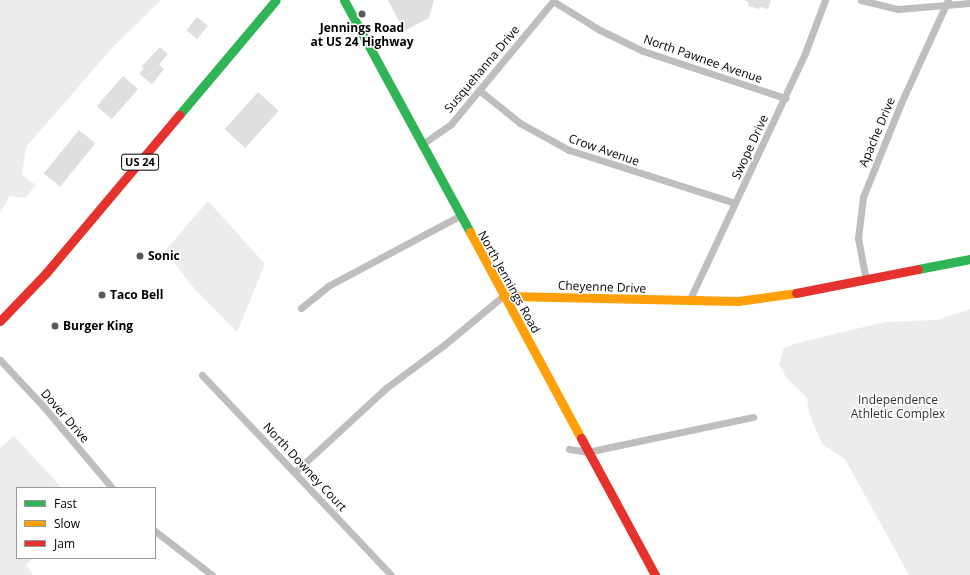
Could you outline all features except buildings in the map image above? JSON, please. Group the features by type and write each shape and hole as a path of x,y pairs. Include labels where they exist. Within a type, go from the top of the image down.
{"main road":[{"name":"US 24","path":"0,322 51,267 276,0"},
{"name":"North Jennings Road","path":"344,0 459,216 655,575"},
{"name":"Cheyenne Drive","path":"503,296 690,302 772,298 970,259"}],"street":[{"name":"Susquehanna Drive","path":"421,145 451,124 554,0"},
{"name":"North Pawnee Avenue","path":"554,0 600,30 643,51 785,98"},
{"name":"Swope Drive","path":"690,302 785,98 825,0"},
{"path":"861,0 898,9 946,3 970,3"},
{"name":"Apache Drive","path":"866,280 858,238 863,197 901,103 946,3"},
{"name":"Crow Avenue","path":"480,90 520,123 569,150 735,203"},
{"path":"301,308 328,286 459,216"},
{"path":"295,472 386,388 444,346 503,296"},
{"name":"Dover Drive","path":"0,360 43,406 111,487"},
{"name":"North Downey Court","path":"202,375 392,575"},
{"path":"569,449 587,452 754,417"},
{"path":"156,532 212,575"}],"green space":[{"path":"0,0 161,0 113,47 26,147 22,175 36,185 25,198 10,196 0,213"},
{"path":"208,201 265,264 237,332 193,287 165,251"},
{"name":"Independence Athletic Complex","path":"970,309 970,575 909,575 845,459 822,444 809,413 807,398 786,377 779,364 784,348 797,343 885,322 937,320"},
{"path":"14,436 61,487 16,487 16,559 32,559 26,565 33,575 0,575 0,448"}],"traffic: fast":[{"path":"179,115 276,0"},
{"path":"344,0 470,232"},
{"path":"918,269 970,259"}],"traffic: slow":[{"path":"470,232 581,438"},
{"path":"503,296 738,301 796,293"}],"traffic: jam":[{"path":"0,321 46,273 179,115"},
{"path":"796,293 918,269"},
{"path":"581,438 655,575"}],"place":[{"name":"Jennings Road at US 24 Highway","path":"362,14"},
{"name":"Sonic","path":"140,256"},
{"name":"Taco Bell","path":"102,295"},
{"name":"Burger King","path":"55,326"}]}
